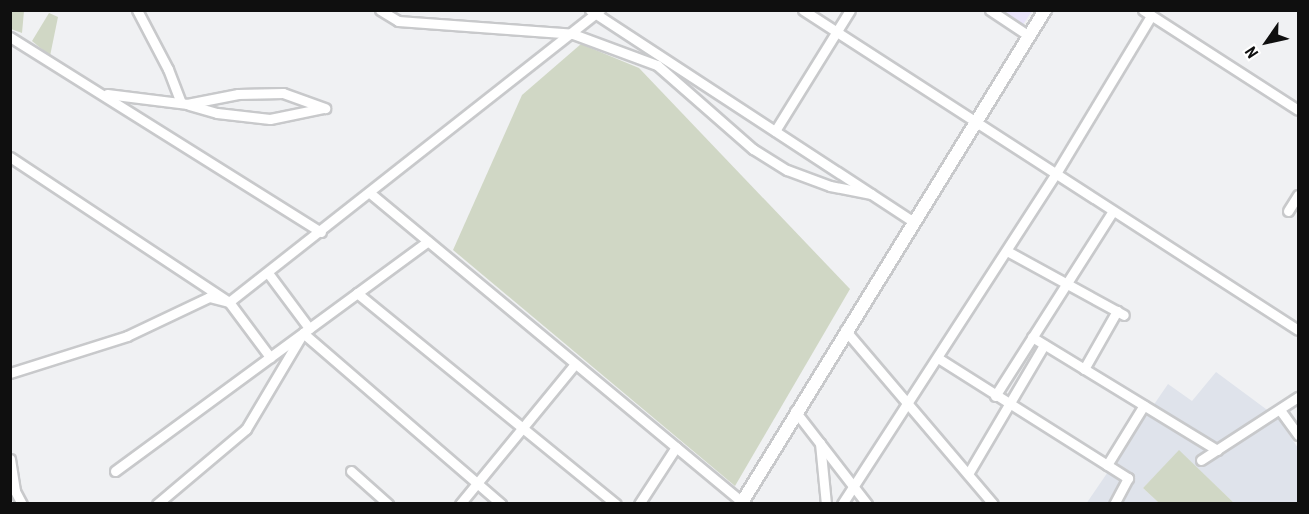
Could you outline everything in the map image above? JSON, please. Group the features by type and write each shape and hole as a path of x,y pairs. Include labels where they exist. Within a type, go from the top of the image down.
{"main road":[{"path":"744,503 750,488 795,411 1045,10"}],"street":[{"path":"137,10 184,104"},
{"path":"380,10 394,14 398,21 573,34 657,65 753,149 787,170 830,186 871,194"},
{"path":"803,10 1112,212 1299,330"},
{"path":"775,131 850,10"},
{"path":"990,10 1029,36"},
{"path":"229,302 573,34 596,12 914,222"},
{"path":"842,504 909,404 1055,175 1147,13 1299,110"},
{"path":"10,37 321,232"},
{"path":"102,93 184,104 217,113 270,118 325,108 284,93 238,94 184,104"},
{"path":"10,158 229,302 270,357"},
{"path":"370,193 744,503"},
{"path":"1288,211 1299,195"},
{"path":"995,396 1112,212"},
{"path":"115,471 428,241"},
{"path":"1007,251 1121,313 1084,369"},
{"path":"268,273 306,330 501,504"},
{"path":"357,293 521,429 616,504"},
{"path":"10,373 127,336 209,297 229,302"},
{"path":"157,504 246,429 306,330"},
{"path":"845,330 993,504"},
{"path":"1032,337 1217,450"},
{"path":"968,474 1044,345"},
{"path":"938,358 1009,405 1128,478 1114,504"},
{"path":"460,504 575,364"},
{"path":"1201,459 1299,398"},
{"path":"1107,465 1144,405"},
{"path":"1280,410 1299,435"},
{"path":"795,411 867,504"},
{"path":"820,443 826,504"},
{"path":"639,504 676,447"},
{"path":"10,459 15,491 22,504"},
{"path":"351,471 388,504"}],"shaded area":[{"path":"985,11 1032,11 1018,32"},
{"path":"1216,372 1278,418 1298,448 1298,503 1234,503 1179,451 1143,488 1159,503 1086,504 1168,384 1192,401"}],"green space":[{"path":"10,11 24,11 22,33 11,29"},
{"path":"49,13 58,17 50,56 32,41"},
{"path":"581,44 639,68 850,289 735,486 453,250 522,95"},
{"path":"1179,450 1234,503 1159,503 1143,488"}]}
